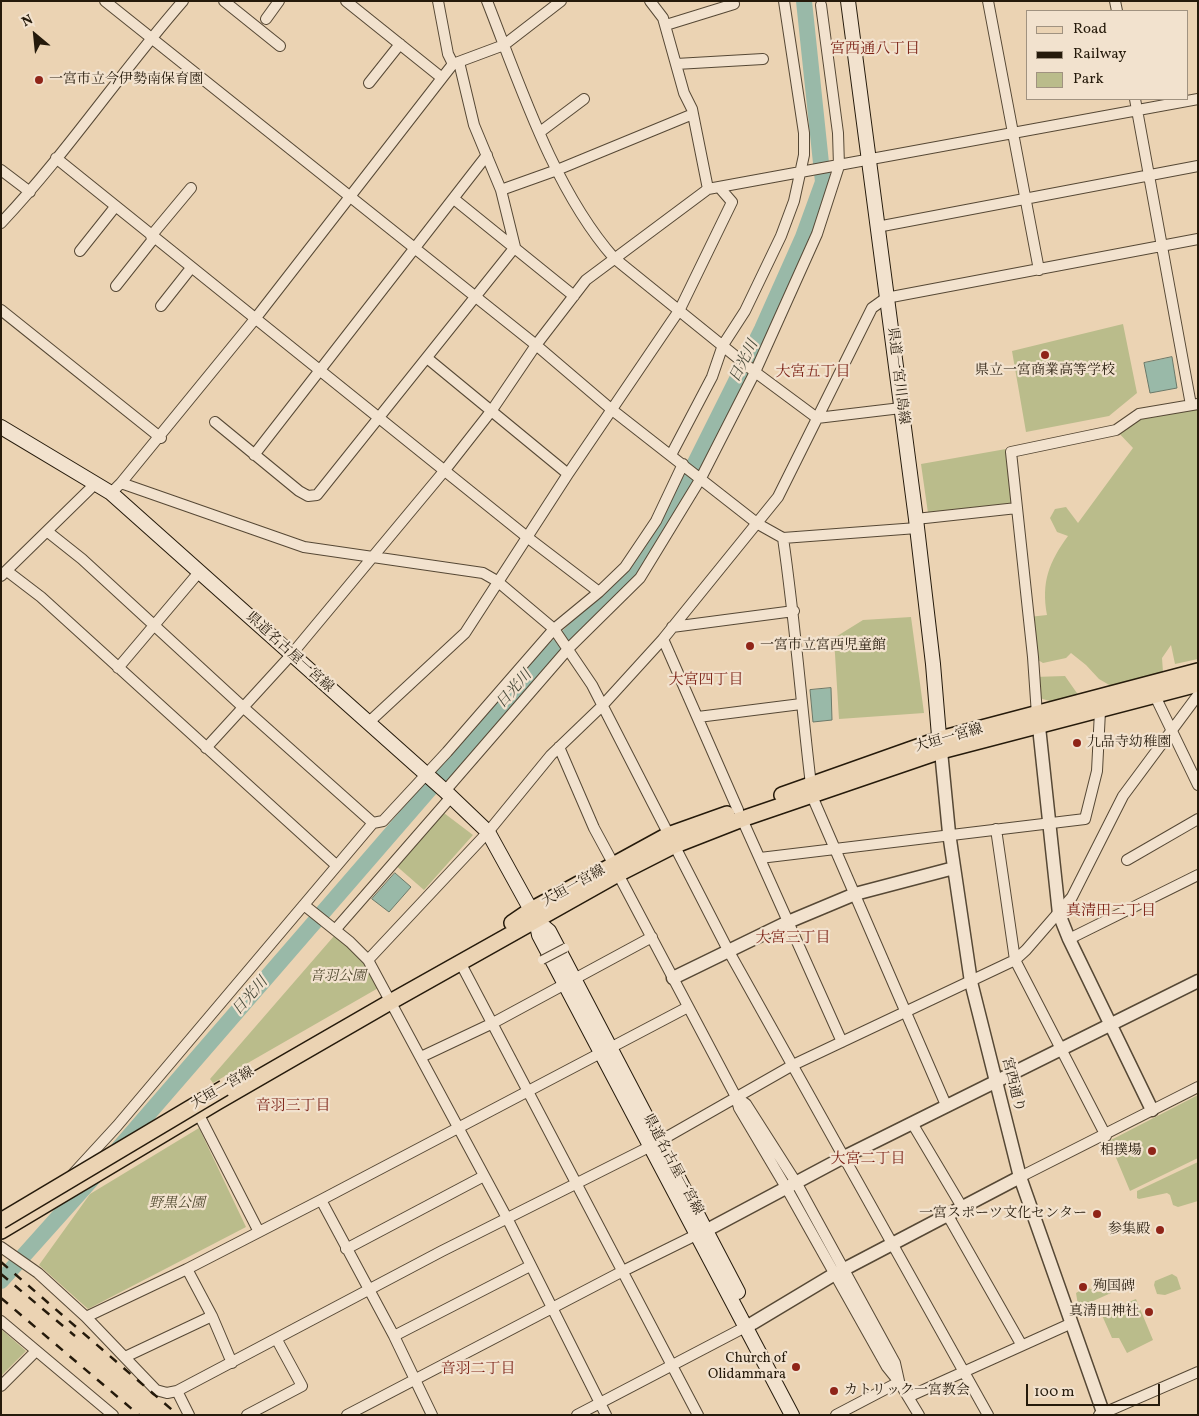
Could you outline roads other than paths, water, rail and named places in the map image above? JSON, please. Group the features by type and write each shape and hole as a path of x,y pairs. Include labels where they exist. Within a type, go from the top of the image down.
{"main road":[{"name":"県道一宮川島線","path":"849,1 916,524 940,745"},
{"name":"県道名古屋一宮線","path":"1,427 96,483 116,488 200,571 488,832 534,915 549,931 570,982 606,1052 750,1325 801,1415"},
{"name":"大垣一宮線","path":"1,1232 390,998 616,869 670,841 740,814 940,745 1038,721 1198,671"},
{"name":"大垣一宮線","path":"1038,721 1100,711 1198,684"},
{"name":"大垣一宮線","path":"1,1221 224,1088 390,998 461,964 534,915"},
{"name":"県道名古屋一宮線","path":"750,1325 792,1415"}],"street":[{"path":"105,1 348,197 536,345 611,409 758,524 783,538 916,524 1017,508"},
{"path":"1,223 30,192 151,38 183,1"},
{"path":"224,1 280,46"},
{"path":"266,18 279,1"},
{"path":"346,1 442,78"},
{"path":"438,1 448,54 456,63 474,125 501,190 515,247"},
{"path":"486,1 524,101 557,170 597,239 614,258 680,309 753,371 817,418 901,408"},
{"path":"562,1 504,45 456,63 442,78 348,197 256,319 161,438 116,488 304,547 483,573 497,581 555,630 592,685 670,841 728,950 988,1415"},
{"path":"650,1 663,18 666,26 676,64 693,114 708,188"},
{"path":"671,455 712,377 723,345 745,311 781,236 802,173 804,133 784,1"},
{"path":"988,1 1039,270"},
{"path":"666,26 734,4"},
{"path":"333,929 567,647 640,578 699,477 753,371 817,234 836,167 838,134 821,5"},
{"path":"369,84 400,44"},
{"path":"676,64 763,60"},
{"path":"540,132 584,99"},
{"path":"206,748 291,655 445,470 492,410 536,345 586,280 708,188 836,167 1013,132 1198,99"},
{"path":"1135,100 1148,175 1195,404 1139,414 1116,430 1011,452 1048,824 1059,914 1069,939 1152,1110"},
{"path":"501,190 557,170 693,114"},
{"path":"254,455 487,155"},
{"path":"56,158 527,538 599,592"},
{"path":"877,227 1198,166"},
{"path":"1,170 30,192"},
{"path":"368,723 465,633 497,581 611,409 680,309 732,202 718,187"},
{"path":"116,286 191,188"},
{"path":"454,199 574,296"},
{"path":"80,251 115,207"},
{"path":"368,960 488,832 559,747 602,706 663,639 758,524 778,497 872,308 886,298 1198,239"},
{"path":"215,422 299,491 308,496 317,495 476,299 515,247"},
{"path":"161,306 191,268"},
{"path":"1,310 161,438"},
{"path":"427,358 568,474"},
{"path":"1,1227 58,1192 117,1126 373,823 383,821 428,776 555,630 625,567 656,521 683,464"},
{"path":"96,483 4,573 41,597 336,865"},
{"path":"48,532 82,559 244,708 373,823"},
{"path":"783,538 794,611 801,704 812,790 834,848 946,1105"},
{"path":"118,668 153,624 200,571"},
{"path":"672,627 794,611"},
{"path":"663,639 842,1042"},
{"path":"3,1248 38,1273 86,1317 156,1390 167,1393 177,1391 277,1340 442,1251 508,1220 655,1144 792,1065 1015,960 1059,914 1072,897 1123,796 1198,695"},
{"path":"1155,696 1197,783"},
{"path":"698,717 801,704"},
{"path":"760,858 1085,818 1097,771 1100,711"},
{"name":"宮西通り","path":"940,745 949,834 970,982 1020,1177 1102,1414"},
{"path":"559,747 594,828 736,1097 746,1104 838,1272 895,1363 899,1382 919,1415"},
{"path":"1127,860 1198,819"},
{"path":"996,829 1015,960 1106,1136"},
{"path":"673,978 788,922 855,894 954,868"},
{"path":"1069,939 1198,875"},
{"path":"304,905 368,960 508,1220 606,1415"},
{"path":"421,1058 493,1023 652,937"},
{"path":"542,960 565,948"},
{"path":"461,964 698,1415"},
{"path":"348,1415 622,1271 792,1187 844,1157 912,1122 1198,981"},
{"path":"86,1317 259,1232 606,1052 688,1007"},
{"path":"577,1415 750,1325 838,1272 892,1245 947,1214 1106,1136 1198,1087"},
{"path":"193,1116 259,1232"},
{"path":"912,1122 962,1207"},
{"path":"346,1249 484,1176"},
{"path":"321,1200 368,1291 394,1336 432,1415"},
{"path":"947,1214 1021,1344"},
{"path":"394,1336 530,1266"},
{"path":"187,1269 212,1316 232,1363"},
{"path":"125,1357 212,1316"},
{"path":"1,1321 110,1414"},
{"path":"908,1397 965,1372 1021,1344 1072,1323"},
{"path":"247,1415 302,1386 277,1340"},
{"path":"1,1386 36,1351"},
{"path":"1102,1414 1198,1372"},
{"path":"836,1415 899,1382"},
{"path":"177,1391 190,1415"}],"waterway":[{"name":"日光川","path":"118,1149 532,671 613,593 640,564 667,519 762,329 803,237 823,182 804,1"},
{"name":"日光川","path":"1,1281 94,1177"}],"railway":[{"path":"1,1262 178,1415"},
{"path":"1,1274 75,1336"},
{"path":"1,1298 139,1415"}],"place":[{"name":"一宮市立今伊勢南保育園","path":"39,80"},
{"name":"県立一宮商業高等学校","path":"1045,355"},
{"name":"一宮市立宮西児童館","path":"750,646"},
{"name":"九品寺幼稚園","path":"1077,743"},
{"name":"相撲場","path":"1152,1151"},
{"name":"一宮スポーツ文化センター","path":"1097,1214"},
{"name":"参集殿","path":"1160,1230"},
{"name":"殉国碑","path":"1083,1287"},
{"name":"真清田神社","path":"1149,1312"},
{"name":"Church of Olidammara","path":"796,1367"},
{"name":"カトリック一宮教会","path":"834,1391"}],"district":[{"name":"宮西通八丁目","path":"875,50"},
{"name":"大宮五丁目","path":"813,373"},
{"name":"大宮四丁目","path":"706,681"},
{"name":"真清田二丁目","path":"1111,912"},
{"name":"大宮三丁目","path":"793,939"},
{"name":"音羽三丁目","path":"293,1107"},
{"name":"大宮二丁目","path":"868,1160"},
{"name":"音羽二丁目","path":"478,1370"}],"park label":[{"name":"音羽公園","path":"338,977"},
{"name":"野黒公園","path":"177,1204"}]}
